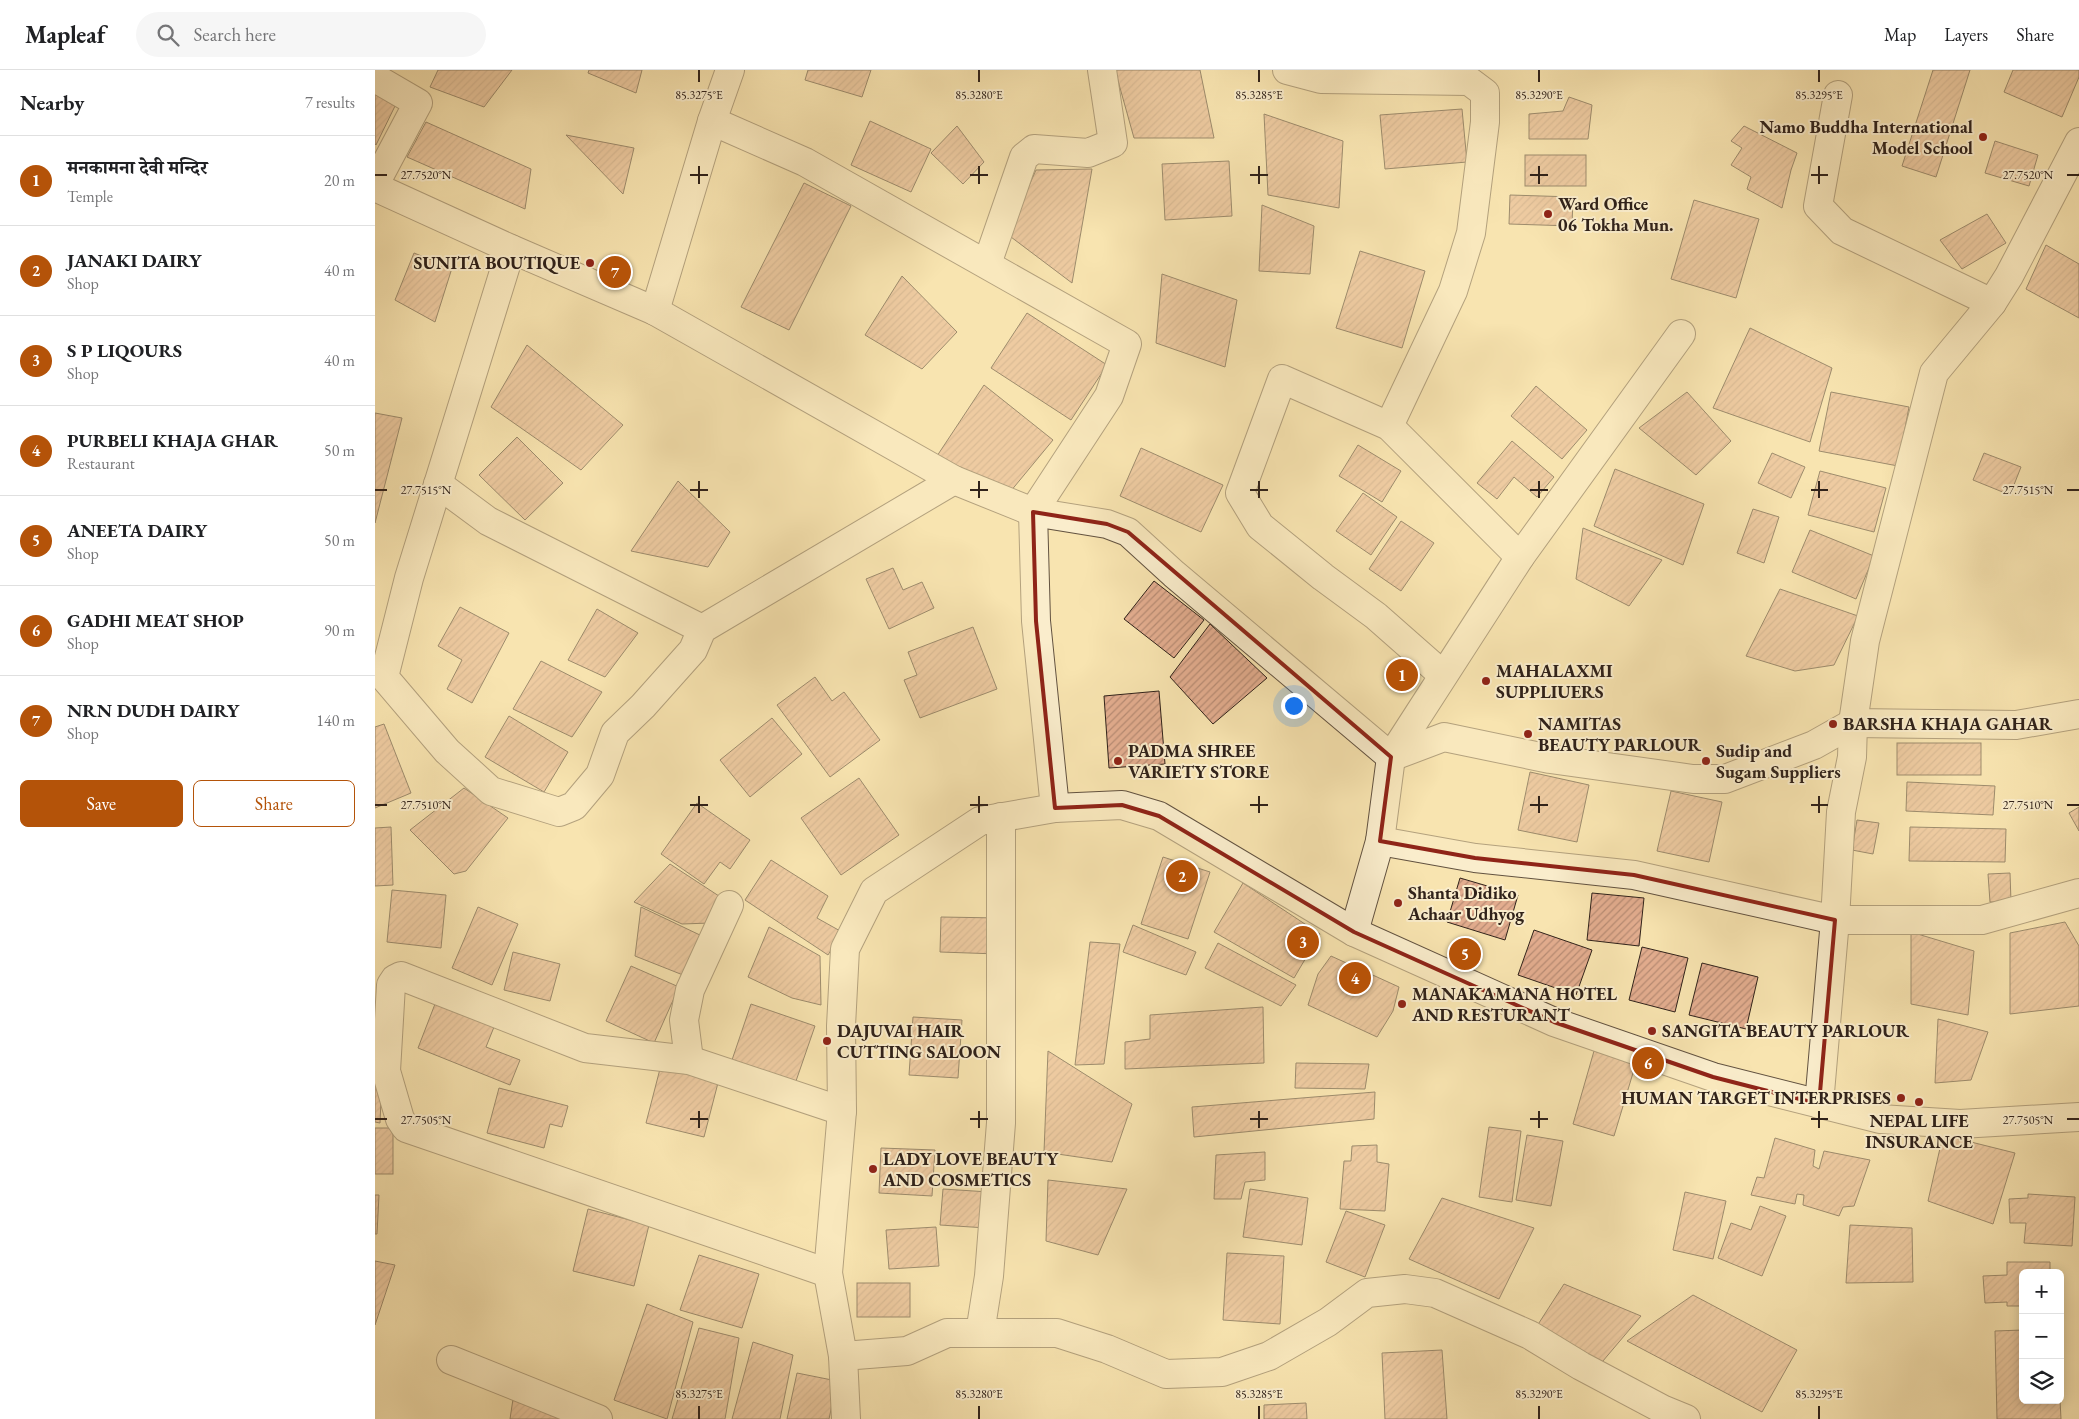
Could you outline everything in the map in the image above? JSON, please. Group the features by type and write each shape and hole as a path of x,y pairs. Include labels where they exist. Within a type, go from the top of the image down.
{"street":[{"path":"655,311 712,121 730,70"},
{"path":"987,264 1024,157 1034,149 1088,153 1113,143 1102,70"},
{"path":"1287,70 1321,79 1469,81 1485,93 1485,122 1471,233 1453,291 1389,426"},
{"path":"375,78 418,103 375,185 511,249 655,311 954,480 1033,512 1107,524 1128,532 1391,757"},
{"path":"1838,95 1818,206 1842,232 1992,303"},
{"path":"712,121 805,162 1127,344 1109,396 1033,512 1035,621 1055,808"},
{"path":"1819,1104 1835,920 1841,812 1852,757 1853,723 1865,641 1933,372 1992,303 2009,276 2079,142"},
{"path":"511,249 409,578 384,677 447,751 491,791 559,812 575,806 600,775 615,733 643,706 693,650 702,629 954,480"},
{"path":"1354,932 1380,841 1391,757 1519,557 1681,334"},
{"path":"1443,676 1376,616 1323,577 1260,526 1240,493 1282,379 1389,426 1519,557"},
{"path":"438,484 488,520 702,629"},
{"path":"1391,757 1444,736 1550,759 1693,779 1725,779 1814,745 1853,723 2017,725 2079,714"},
{"path":"846,1419 843,1356 828,1273 842,1111 841,1026 845,949 874,891 980,821 1055,808 1122,804 1159,816 1354,932 1554,1022 1713,1077 1880,1119 1960,1124 2079,1118"},
{"path":"980,1334 989,1276 1001,1122 1001,817"},
{"path":"1380,841 1475,858 1634,875 1835,920 1982,920 2079,893"},
{"path":"689,1060 684,1020 690,990 729,905"},
{"path":"828,1273 406,1128 400,1119 386,1071 391,985 395,979 401,976 585,1048 689,1060 842,1111"},
{"path":"843,1356 907,1351 947,1334 1057,1333 1107,1349 1166,1374 1222,1372 1269,1356 1328,1322 1367,1292 1405,1289 1435,1293 1530,1335 1581,1366 1664,1410 1686,1419"},
{"path":"451,1360 598,1419"}],"highlighted area":[{"path":"1033,512 1107,524 1128,532 1391,757 1380,841 1475,858 1634,875 1835,920 1819,1104 1713,1077 1554,1022 1354,932 1159,816 1122,805 1055,808 1036,621"}],"building":[{"path":"438,70 512,70 484,107 430,87"},
{"path":"589,70 642,70 636,93 588,73"},
{"path":"808,70 871,70 862,97 805,80"},
{"path":"1115,70 1200,70 1214,138 1134,138"},
{"path":"1933,70 1970,70 1936,177 1902,166"},
{"path":"2013,70 2079,70 2079,77 2062,117 2004,92"},
{"path":"375,94 396,104 376,145 375,144"},
{"path":"1569,97 1592,105 1588,139 1529,139 1529,114 1563,111"},
{"path":"1462,109 1467,162 1385,169 1380,115"},
{"path":"1264,114 1343,141 1339,208 1268,195"},
{"path":"870,121 931,149 911,192 851,165"},
{"path":"426,122 531,169 525,209 407,157"},
{"path":"957,126 984,162 963,184 931,153"},
{"path":"1744,126 1797,153 1782,208 1747,189 1751,177 1731,165 1742,148 1731,141"},
{"path":"566,135 634,148 623,194"},
{"path":"1995,141 2038,155 2029,186 1985,173"},
{"path":"1525,155 1586,155 1586,186 1525,186"},
{"path":"1229,161 1232,216 1165,220 1162,164"},
{"path":"1092,169 1072,283 1007,234 1036,170"},
{"path":"804,183 851,206 789,330 741,307"},
{"path":"1510,195 1573,197 1572,226 1509,224"},
{"path":"1694,200 1759,219 1736,298 1671,279"},
{"path":"1262,205 1314,226 1310,274 1259,271"},
{"path":"1987,214 2006,243 1962,269 1940,240"},
{"path":"2046,245 2079,264 2079,318 2026,289"},
{"path":"1360,251 1425,271 1402,348 1336,328"},
{"path":"414,253 452,268 435,322 395,300"},
{"path":"1162,274 1237,300 1225,367 1156,343"},
{"path":"902,276 957,332 922,369 865,335"},
{"path":"1027,313 1107,365 1071,420 991,368"},
{"path":"1750,328 1832,368 1810,442 1713,408"},
{"path":"527,345 623,425 581,470 491,407"},
{"path":"984,385 1053,440 1010,492 937,456"},
{"path":"1536,386 1587,430 1562,459 1511,416"},
{"path":"1687,392 1731,441 1696,475 1639,428"},
{"path":"1831,392 1909,407 1898,466 1819,451"},
{"path":"375,413 402,418 375,523"},
{"path":"517,437 563,483 525,520 479,475"},
{"path":"1512,441 1554,477 1537,497 1514,477 1497,499 1477,483"},
{"path":"1358,445 1401,471 1382,502 1339,476"},
{"path":"1141,448 1223,485 1201,532 1120,496"},
{"path":"1772,453 1805,467 1791,498 1758,483"},
{"path":"1984,453 2021,467 2010,495 1973,480"},
{"path":"1615,469 1704,504 1683,565 1594,526"},
{"path":"1820,471 1886,488 1874,532 1808,515"},
{"path":"678,481 730,532 708,567 631,551"},
{"path":"1363,493 1397,517 1371,555 1336,531"},
{"path":"1753,509 1779,517 1764,563 1737,553"},
{"path":"1401,521 1434,543 1401,591 1369,569"},
{"path":"1583,528 1662,560 1629,606 1576,579"},
{"path":"1810,530 1874,556 1856,599 1792,572"},
{"path":"893,568 903,590 922,582 934,608 889,629 866,579"},
{"path":"1154,581 1204,620 1174,658 1124,619"},
{"path":"1780,589 1858,616 1834,665 1795,671 1746,656"},
{"path":"460,607 509,633 472,703 447,689 462,660 438,646"},
{"path":"597,609 638,633 605,677 568,660"},
{"path":"1210,624 1267,678 1213,724 1170,677"},
{"path":"973,627 997,689 920,718 904,680 917,675 908,652"},
{"path":"541,661 602,692 572,737 513,709"},
{"path":"815,677 832,701 844,692 880,740 830,777 777,705"},
{"path":"1159,691 1165,764 1109,768 1104,696"},
{"path":"509,716 568,752 544,792 485,757"},
{"path":"772,718 802,754 750,797 720,760"},
{"path":"384,724 411,793 375,808 375,727"},
{"path":"1897,743 1981,743 1981,775 1897,775"},
{"path":"1530,772 1589,785 1577,842 1518,830"},
{"path":"859,778 899,835 841,875 801,818"},
{"path":"1907,782 1995,786 1993,815 1906,811"},
{"path":"464,788 508,818 466,871 454,874 410,830"},
{"path":"1671,791 1722,802 1709,862 1657,851"},
{"path":"697,803 750,840 730,869 720,862 704,884 661,854"},
{"path":"2079,807 2079,831 2069,813"},
{"path":"1857,820 1879,823 1873,854 1852,850"},
{"path":"391,827 393,885 375,886 375,828"},
{"path":"1910,827 2006,829 2005,862 1909,861"},
{"path":"1163,857 1210,872 1188,939 1141,924"},
{"path":"771,860 828,896 817,918 842,932 828,955 745,900"},
{"path":"670,864 722,898 710,923 682,924 634,902"},
{"path":"2010,873 2011,902 1990,902 1988,874"},
{"path":"1460,878 1518,895 1505,940 1447,922"},
{"path":"1243,883 1320,934 1294,978 1214,932"},
{"path":"392,890 446,895 441,948 387,942"},
{"path":"1592,893 1644,898 1639,946 1587,940"},
{"path":"478,907 518,924 492,985 452,968"},
{"path":"641,907 702,936 683,975 635,956"},
{"path":"941,917 999,918 998,954 940,952"},
{"path":"2065,922 2079,946 2079,1006 2010,1014 2010,933"},
{"path":"1133,925 1196,952 1186,975 1123,952"},
{"path":"769,927 820,956 821,1005 792,998 748,977"},
{"path":"1534,930 1592,950 1576,995 1518,975"},
{"path":"1911,932 1974,951 1968,1015 1911,1004"},
{"path":"1090,942 1120,944 1104,1064 1075,1065"},
{"path":"1218,943 1296,985 1281,1006 1205,968"},
{"path":"1642,947 1688,958 1675,1012 1629,1000"},
{"path":"513,952 560,964 550,1001 504,990"},
{"path":"1331,956 1399,987 1393,1011 1377,1037 1308,1005 1318,974"},
{"path":"1702,963 1758,977 1746,1029 1689,1015"},
{"path":"631,966 679,987 654,1043 606,1021"},
{"path":"435,1004 494,1027 486,1047 520,1060 510,1085 418,1048"},
{"path":"751,1004 815,1026 796,1081 732,1060"},
{"path":"1263,1007 1264,1063 1125,1069 1125,1042 1150,1039 1150,1015"},
{"path":"913,1017 962,1020 958,1078 909,1075"},
{"path":"1938,1019 1988,1032 1971,1080 1935,1083"},
{"path":"1048,1051 1132,1104 1112,1162 1044,1152"},
{"path":"1594,1051 1636,1063 1614,1136 1573,1124"},
{"path":"1296,1063 1369,1064 1365,1089 1295,1088"},
{"path":"661,1065 719,1079 704,1137 646,1123"},
{"path":"375,1077 382,1077 380,1123 375,1122"},
{"path":"499,1088 568,1106 562,1127 550,1124 544,1148 487,1133"},
{"path":"1375,1092 1374,1119 1194,1137 1192,1107"},
{"path":"1489,1127 1521,1131 1512,1202 1479,1197"},
{"path":"375,1128 393,1128 393,1174 375,1174"},
{"path":"1527,1135 1563,1141 1551,1206 1516,1200"},
{"path":"1943,1135 2015,1153 1993,1224 1928,1201"},
{"path":"1775,1138 1815,1150 1813,1166 1819,1169 1824,1151 1870,1160 1854,1206 1843,1207 1839,1216 1803,1205 1804,1195 1797,1194 1795,1204 1751,1195 1757,1177 1764,1178"},
{"path":"1377,1145 1377,1162 1389,1164 1385,1211 1340,1209 1344,1161 1351,1161 1352,1146"},
{"path":"881,1148 935,1150 932,1196 879,1193"},
{"path":"1265,1152 1265,1180 1245,1182 1241,1199 1214,1199 1216,1155"},
{"path":"1048,1180 1127,1189 1098,1255 1046,1241"},
{"path":"943,1189 989,1192 987,1228 940,1225"},
{"path":"1250,1189 1308,1198 1302,1245 1243,1237"},
{"path":"1685,1192 1726,1201 1713,1259 1673,1250"},
{"path":"2028,1194 2075,1197 2072,1246 2024,1243 2026,1223 2010,1223 2009,1199 2028,1198"},
{"path":"375,1195 379,1195 377,1234 375,1234"},
{"path":"1442,1198 1534,1228 1499,1299 1409,1259"},
{"path":"1760,1206 1786,1216 1762,1276 1718,1258 1731,1223 1751,1230"},
{"path":"588,1209 649,1225 634,1286 573,1271"},
{"path":"1346,1211 1385,1225 1365,1277 1326,1262"},
{"path":"1850,1225 1912,1228 1913,1282 1846,1283"},
{"path":"936,1227 939,1266 889,1269 886,1230"},
{"path":"1227,1253 1284,1256 1280,1324 1223,1320"},
{"path":"699,1255 759,1274 742,1328 680,1310"},
{"path":"375,1261 395,1265 375,1325"},
{"path":"2007,1262 2050,1262 2050,1269 2019,1269 2019,1306 2007,1306 2007,1302 1985,1303 1983,1276 2007,1275"},
{"path":"857,1283 910,1283 910,1317 857,1317"},
{"path":"1564,1284 1641,1316 1597,1368 1537,1326"},
{"path":"1693,1295 1797,1350 1762,1412 1627,1341"},
{"path":"647,1304 693,1322 667,1419 614,1400"},
{"path":"699,1328 739,1338 725,1419 672,1419"},
{"path":"2019,1330 2019,1404 2060,1404 2061,1419 1997,1419 1995,1331"},
{"path":"753,1342 793,1355 780,1419 732,1419"},
{"path":"1442,1350 1447,1419 1385,1419 1382,1353"},
{"path":"797,1373 837,1381 829,1419 787,1419"},
{"path":"513,1399 586,1419 510,1419"},
{"path":"1306,1403 1307,1419 1264,1419 1264,1405"}],"place":[{"name":"Namo Buddha International Model School","path":"1983,137"},
{"name":"Ward Office 06 Tokha Mun.","path":"1548,214"},
{"name":"SUNITA BOUTIQUE","path":"590,263"},
{"name":"NRN DUDH DAIRY","path":"615,272"},
{"name":"मनकामना देवी मन्दिर","path":"1402,675"},
{"name":"MAHALAXMI SUPPLIUERS","path":"1486,681"},
{"name":"BARSHA KHAJA GAHAR","path":"1833,724"},
{"name":"NAMITAS BEAUTY PARLOUR","path":"1528,734"},
{"name":"PADMA SHREE VARIETY STORE","path":"1118,761"},
{"name":"Sudip and Sugam Suppliers","path":"1706,761"},
{"name":"JANAKI DAIRY","path":"1182,876"},
{"name":"Shanta Didiko Achaar Udhyog","path":"1398,903"},
{"name":"S P LIQOURS","path":"1303,942"},
{"name":"ANEETA DAIRY","path":"1465,954"},
{"name":"PURBELI KHAJA GHAR","path":"1355,978"},
{"name":"MANAKAMANA HOTEL AND RESTURANT","path":"1402,1004"},
{"name":"SANGITA BEAUTY PARLOUR","path":"1652,1031"},
{"name":"DAJUVAI HAIR CUTTING SALOON","path":"827,1041"},
{"name":"GADHI MEAT SHOP","path":"1648,1063"},
{"name":"HUMAN TARGET INTERPRISES","path":"1901,1098"},
{"name":"NEPAL LIFE INSURANCE","path":"1919,1102"},
{"name":"LADY LOVE BEAUTY AND COSMETICS","path":"873,1169"}]}
